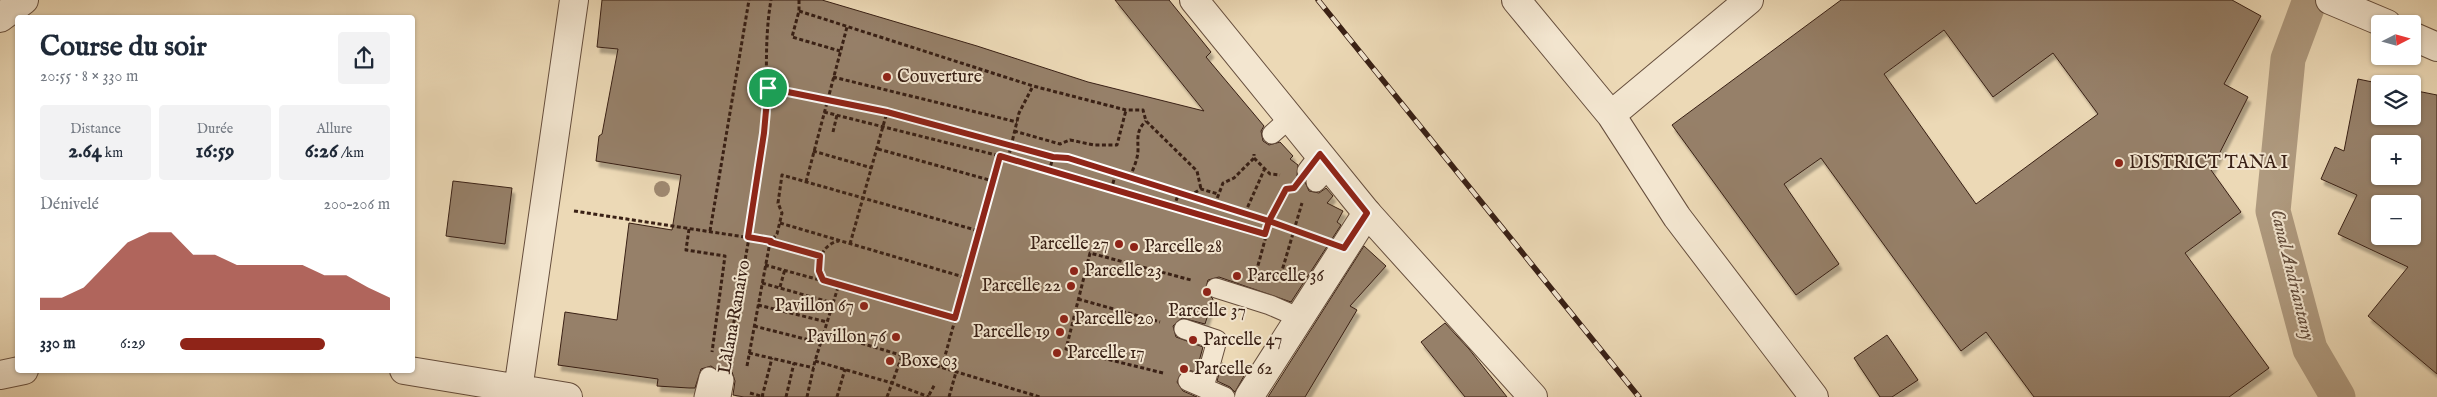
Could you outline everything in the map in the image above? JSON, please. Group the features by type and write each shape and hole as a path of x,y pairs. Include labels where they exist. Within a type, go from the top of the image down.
{"street":[{"path":"518,394 574,0"},
{"path":"1194,0 1281,126 1318,168 1367,213 1534,397"},
{"path":"1516,0 1611,115 1677,216 1814,397"},
{"path":"1611,115 1749,0"},
{"path":"2330,0 2371,17"},
{"path":"2421,40 2437,47"},
{"path":"1249,397 1367,213"},
{"path":"0,375 15,372"},
{"path":"415,372 518,394 568,397"}],"lane":[{"path":"1216,288 1270,305 1300,318"},
{"path":"1184,329 1217,340 1188,381 1225,397"},
{"path":"704,397 718,385"}],"path":[{"path":"710,231 749,0"},
{"name":"Làlana Ranaivo","path":"718,385 748,237 764,133 768,88 765,49 771,0"},
{"path":"799,0 799,12 792,37 840,51"},
{"path":"799,12 1033,86 1126,110 1143,110 1146,121 1197,171 1201,189"},
{"path":"806,182 847,27"},
{"path":"833,77 1017,122"},
{"path":"1008,159 1022,103 1026,101 1033,86"},
{"path":"768,88 887,112 1053,157 1068,158 1246,213 1344,248"},
{"path":"1014,131 1060,144 1070,140 1094,145 1117,145 1126,110"},
{"path":"824,112 1000,156 1049,172 1265,234"},
{"path":"850,244 887,112"},
{"path":"833,132 837,115"},
{"path":"1130,177 1138,151 1137,139 1142,125 1146,121"},
{"path":"878,149 993,181"},
{"path":"813,151 872,168"},
{"path":"942,368 1000,156"},
{"path":"1049,172 1053,157"},
{"path":"1215,204 1223,183 1234,178 1254,158 1272,175 1280,175"},
{"path":"1246,213 1266,168"},
{"path":"1249,298 1269,221 1286,189 1294,188 1318,168"},
{"path":"1111,190 1116,173"},
{"path":"746,372 765,265 771,242 777,234 782,213 778,203 782,175 979,231"},
{"path":"1188,196 1201,189 1218,194"},
{"path":"1174,208 1179,192"},
{"path":"544,206 748,237 820,256"},
{"path":"780,223 967,278"},
{"path":"689,228 687,250 724,256 718,385"},
{"path":"1270,305 1294,230"},
{"path":"823,280 819,271 820,256 827,246 839,241"},
{"path":"1188,381 1066,349 1090,253 1198,282"},
{"path":"765,265 785,269 955,318"},
{"path":"780,287 785,269"},
{"path":"762,283 833,303"},
{"path":"807,397 815,361 838,284"},
{"path":"1078,299 1184,329"},
{"path":"758,305 827,322"},
{"path":"754,326 821,343"},
{"path":"824,332 1040,397"},
{"path":"749,353 814,368"},
{"path":"887,397 902,356"},
{"path":"743,391 763,397 772,358"},
{"path":"815,361 892,383 929,396 935,384"},
{"path":"786,397 794,363"},
{"path":"837,397 845,369"},
{"path":"949,397 956,372"}],"building":[{"path":"602,0 822,0 977,46 1088,82 1204,111 1115,0 1169,0 1211,52 1206,57 1264,126 1261,131 1263,141 1269,145 1280,142 1293,156 1290,159 1298,165 1297,176 1305,182 1309,191 1319,193 1326,188 1333,196 1327,203 1343,211 1337,222 1341,225 1291,302 1219,277 1208,280 1205,291 1213,299 1205,324 1182,318 1173,326 1176,337 1203,347 1196,372 1187,370 1182,372 1177,382 1183,391 1197,397 744,397 733,395 735,381 732,372 725,369 718,371 711,366 701,369 695,388 689,388 657,386 658,379 558,365 565,312 617,320 629,223 672,230 681,175 596,161 599,136 602,134 618,49 597,47"},
{"path":"1841,0 2232,0 2261,16 2224,84 2248,97 2211,170 2241,212 2185,253 2269,368 2229,397 2034,397 1986,332 1961,351 1821,158 1784,184 1839,264 1796,295 1672,125","holes":["1944,30 1993,97 2053,53 2098,114 1976,204 1884,74"]},
{"path":"2358,79 2371,82 2371,125 2421,125 2421,92 2437,95 2437,374 2368,316 2408,267 2338,234 2357,195 2321,179 2335,147 2344,151"},
{"path":"453,181 512,188 505,244 446,236"},
{"path":"1364,246 1386,266 1350,306 1357,310 1305,397 1268,397"},
{"path":"1445,323 1469,349 1507,397 1465,397 1421,342"},
{"path":"1887,335 1918,380 1892,397 1880,397 1854,358"},
{"path":"1222,363 1244,376 1235,392 1230,387 1217,381"}],"waterway":[{"name":"Canal Andriantany","path":"2310,0 2288,59 2273,211 2310,349 2338,397"}],"railway":[{"path":"1318,0 1639,397"}],"place":[{"name":"Couverture","path":"887,77"},
{"name":"DISTRICT TANA I","path":"2119,163"},
{"name":"Parcelle 27","path":"1119,244"},
{"name":"Parcelle 28","path":"1134,247"},
{"name":"Parcelle 23","path":"1074,271"},
{"name":"Parcelle 36","path":"1237,276"},
{"name":"Parcelle 22","path":"1071,286"},
{"name":"Parcelle 37","path":"1207,292"},
{"name":"Pavillon 67","path":"864,306"},
{"name":"Parcelle 20","path":"1064,319"},
{"name":"Parcelle 19","path":"1060,332"},
{"name":"Pavillon 76","path":"896,337"},
{"name":"Parcelle 47","path":"1193,340"},
{"name":"Parcelle 17","path":"1057,353"},
{"name":"Boxe 03","path":"890,361"},
{"name":"Parcelle 62","path":"1184,369"}],"route":[{"path":"768,88 758,178 748,237 771,241 820,256 819,271 823,280 955,318 1000,156 1049,172 1265,234 1269,221 1344,248 1367,213 1320,154 1294,188 1286,189 1278,200 1269,221 1068,158 1053,157 887,112 768,88"}]}
